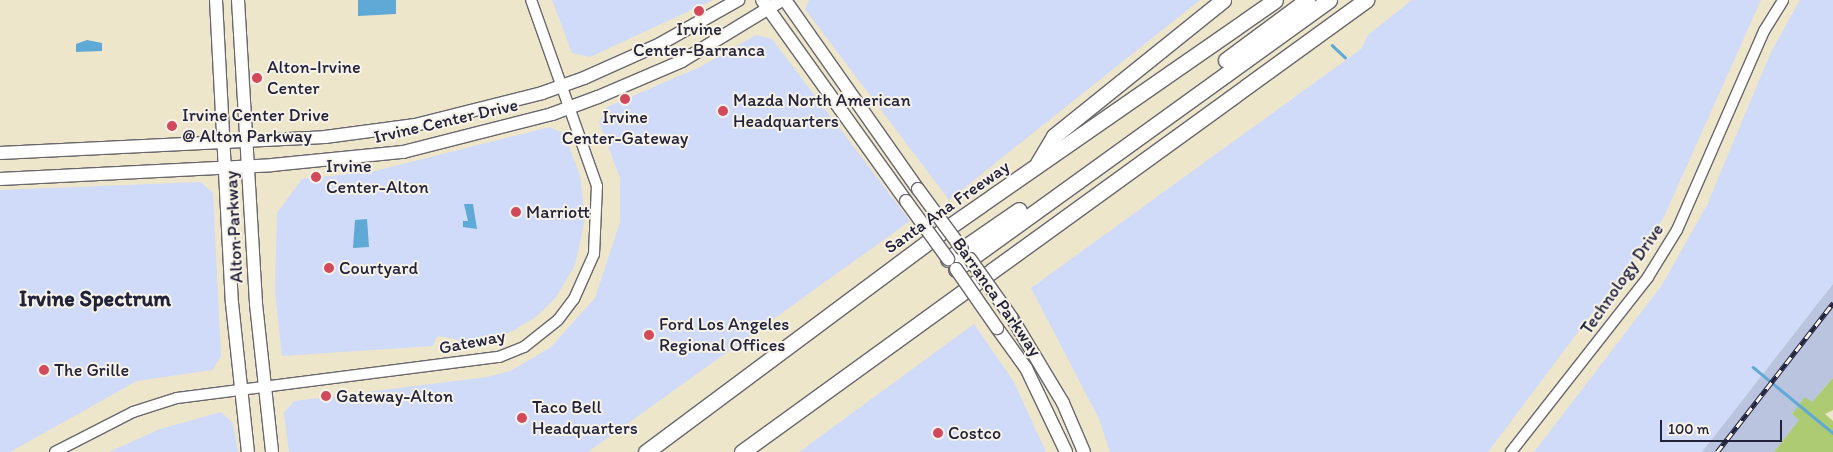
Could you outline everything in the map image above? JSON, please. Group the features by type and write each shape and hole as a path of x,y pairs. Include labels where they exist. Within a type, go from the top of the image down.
{"highway":[{"path":"1035,168 1054,136 1223,0"},
{"name":"Santa Ana Freeway","path":"646,452 1035,168 1275,0"},
{"path":"1082,171 1307,0"},
{"path":"952,264 1082,171 1329,0"},
{"path":"742,452 1366,0"}],"main road":[{"name":"Alton Parkway","path":"216,0 224,167 240,389 248,452"},
{"name":"Alton Parkway","path":"238,0 264,386 272,452"},
{"name":"Irvine Center Drive","path":"0,153 325,137 416,125 562,86 660,44 738,0"},
{"name":"Irvine Center Drive","path":"0,179 248,166 403,152 570,108 682,61 765,4 783,0"},
{"name":"Barranca Parkway","path":"783,0 1012,318 1063,403 1084,452"},
{"name":"Barranca Parkway","path":"765,4 1026,368 1066,452"}],"street":[{"name":"Gateway","path":"55,452 133,412 177,398 499,357 524,346 558,320 589,270 599,224 597,186 531,0"},
{"name":"Technology Drive","path":"1511,452 1648,277 1677,230 1764,31 1783,0"}],"shaded area":[{"path":"552,0 713,0 590,57 572,53"},
{"path":"809,0 1200,0 949,200 805,9"},
{"path":"1412,0 1761,0 1663,219 1488,452 1110,452 1099,419 1031,288 1361,49 1368,35"},
{"path":"1800,0 1833,0 1833,284 1702,452 1534,452 1662,285 1707,205 1771,52"},
{"path":"756,35 772,39 910,221 588,452 289,452 284,413 294,401 487,377 510,371 550,348 595,298 620,222 620,178 599,122 607,107 700,67"},
{"path":"550,127 564,134 580,175 585,219 575,265 556,297 537,316 513,331 479,343 462,346 456,339 437,336 433,346 282,356 275,292 277,213 302,179 375,171"},
{"path":"201,182 213,193 221,357 212,370 137,381 10,452 0,452 0,190"},
{"path":"1833,284 1833,378 1812,402 1792,413 1800,420 1774,452 1702,452"},
{"path":"974,324 1014,382 1046,452 799,452"},
{"path":"221,412 233,423 238,452 109,452 160,429"}],"green space":[{"path":"1833,378 1833,410 1825,414 1833,421 1833,452 1774,452 1799,420 1792,414 1805,397 1812,402"}],"water":[{"path":"358,0 396,0 396,14 358,16"},
{"path":"87,40 102,43 102,51 76,52 76,44"},
{"path":"464,204 473,204 477,229 463,227 463,221 468,221"},
{"path":"367,219 369,247 353,248 355,220"}],"waterway":[{"path":"1332,45 1345,57"},
{"path":"1753,367 1833,433"}],"railway":[{"path":"1717,452 1833,303"}],"place":[{"name":"Irvine Center-Barranca","path":"699,11"},
{"name":"Alton-Irvine Center","path":"257,78"},
{"name":"Irvine Center-Gateway","path":"625,99"},
{"name":"Mazda North American Headquarters","path":"723,111"},
{"name":"Irvine Center Drive @ Alton Parkway","path":"172,126"},
{"name":"Irvine Center-Alton","path":"316,177"},
{"name":"Marriott","path":"516,212"},
{"name":"Courtyard","path":"329,268"},
{"name":"Ford Los Angeles Regional Offices","path":"649,335"},
{"name":"The Grille","path":"44,370"},
{"name":"Gateway-Alton","path":"326,396"},
{"name":"Taco Bell Headquarters","path":"522,418"},
{"name":"Costco","path":"938,433"}],"district":[{"name":"Irvine Spectrum","path":"95,299"}]}
